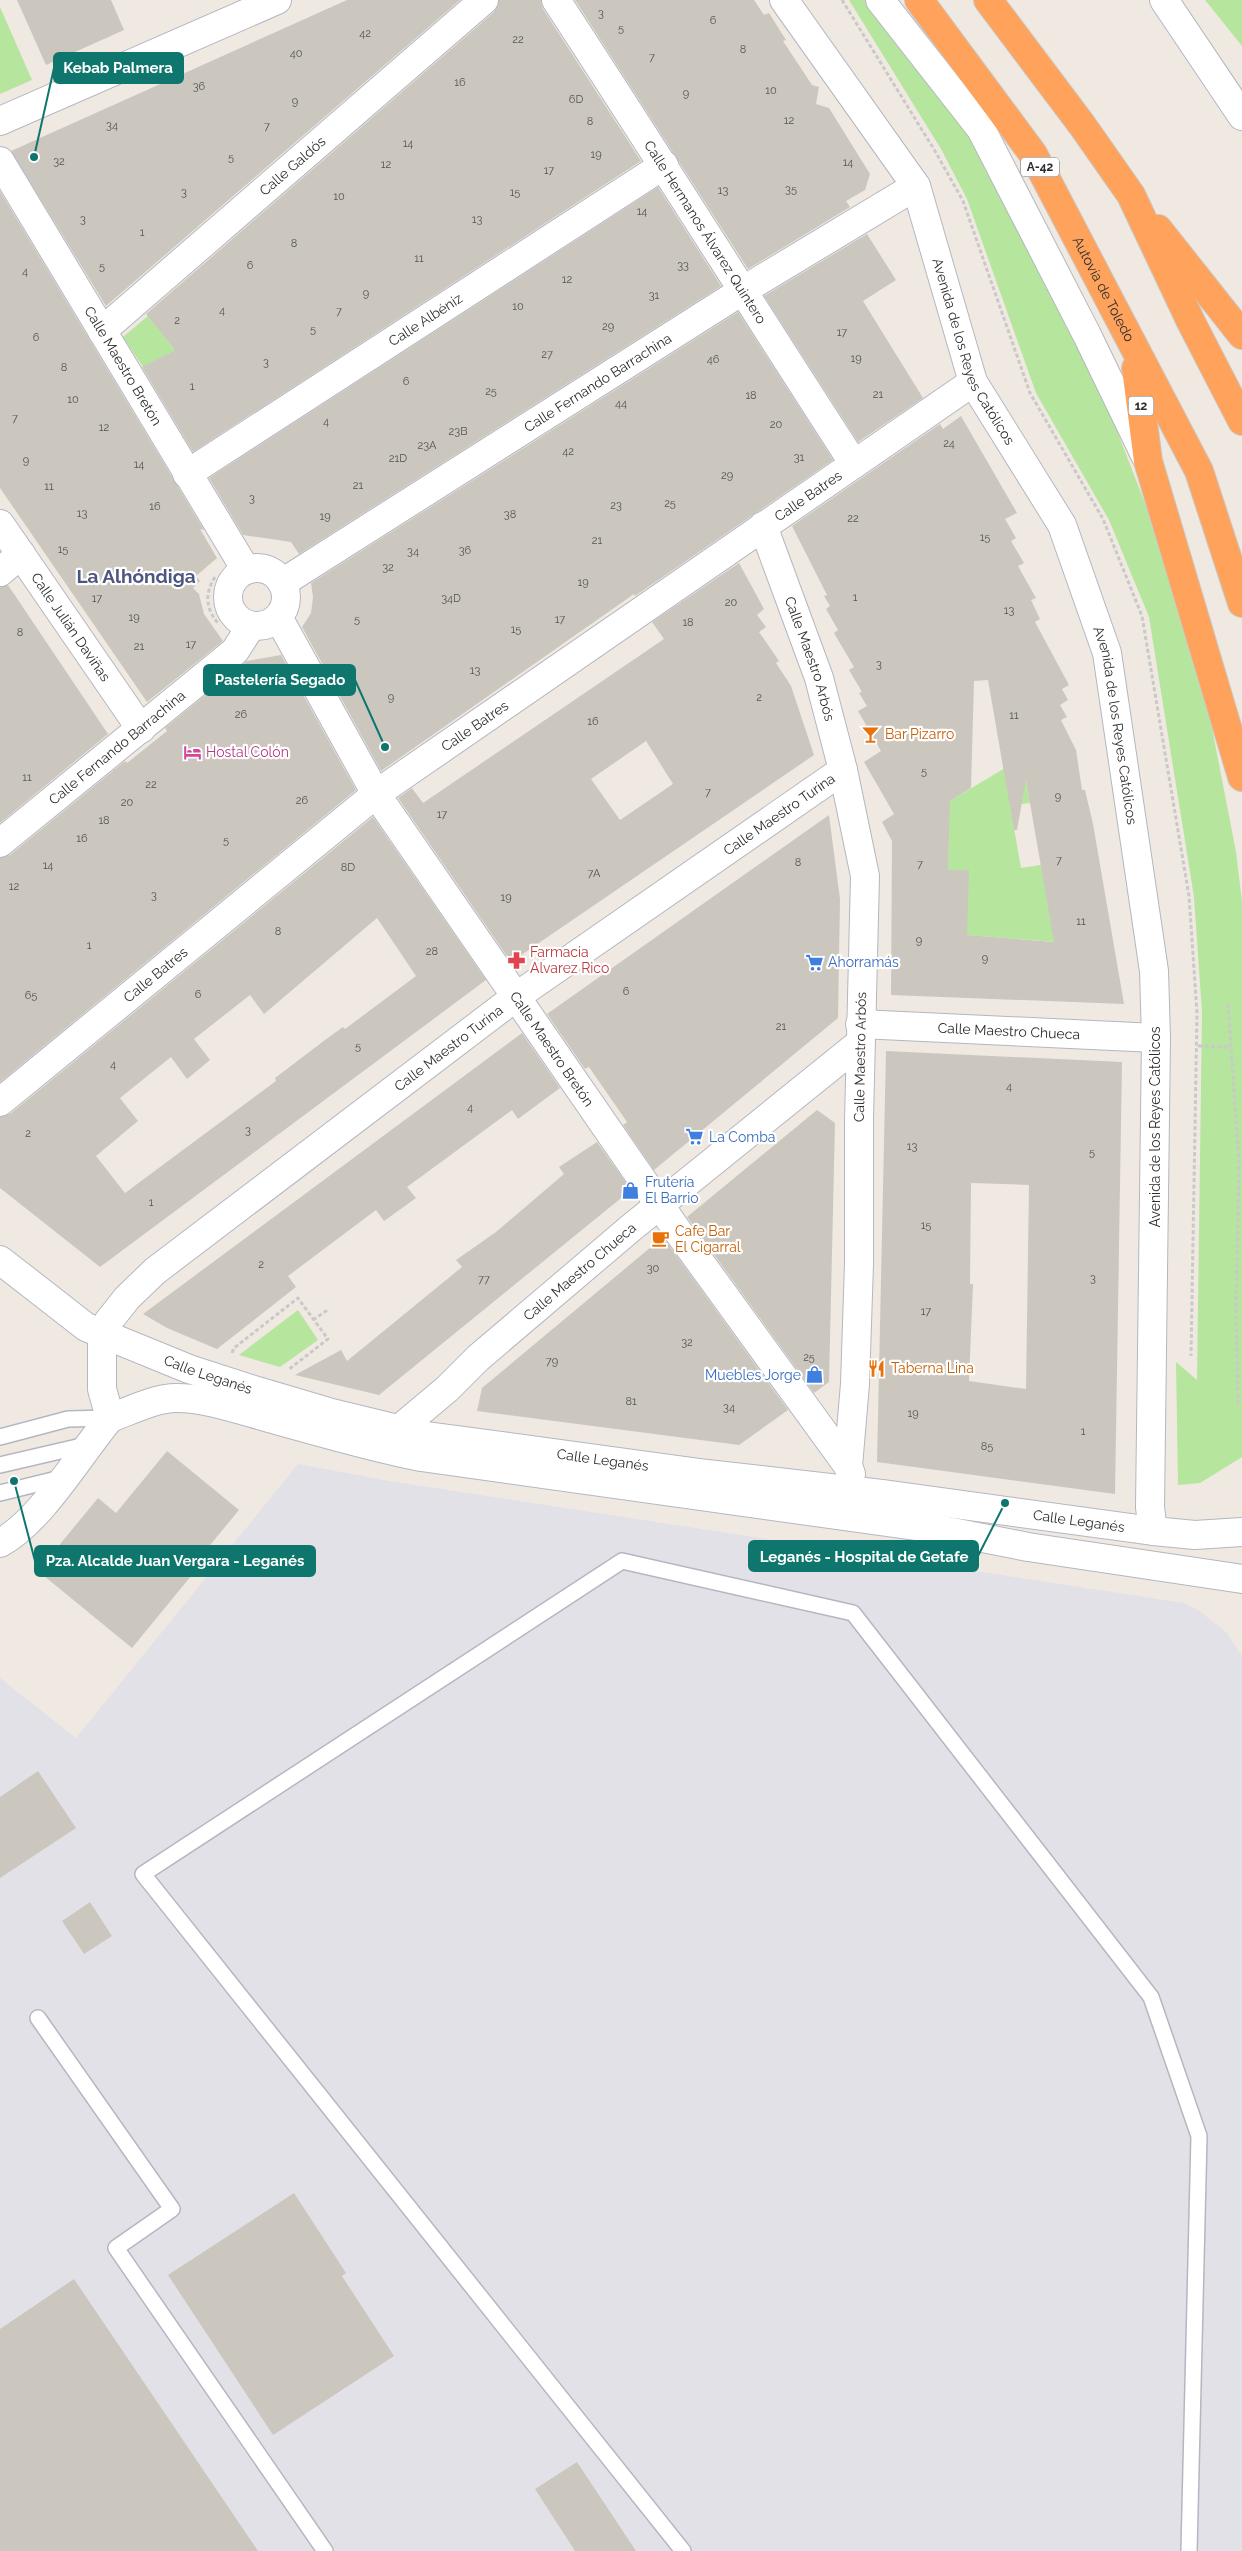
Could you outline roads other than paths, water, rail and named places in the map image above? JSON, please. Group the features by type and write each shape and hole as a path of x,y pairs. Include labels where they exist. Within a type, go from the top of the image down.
{"highway":[{"name":"Autovía de Toledo","path":"919,0 1033,154 1134,351 1199,470 1242,603"},
{"path":"988,0 1082,125 1131,195 1239,333"},
{"path":"1131,195 1190,322 1242,421"},
{"name":"12","path":"1134,351 1148,461"},
{"path":"1148,461 1242,777"}],"street":[{"path":"0,121 277,0"},
{"name":"Calle Galdós","path":"102,331 484,0"},
{"name":"Calle Hermanos Álvarez Quintero","path":"556,0 664,164 742,291 854,464"},
{"name":"Avenida de los Reyes Católicos","path":"784,0 916,186 974,382 1062,525 1107,653 1154,971 1156,1038 1150,1507 1153,1531"},
{"path":"880,0 980,128 1087,335 1148,461"},
{"path":"1164,0 1242,116"},
{"name":"Calle Maestro Bretón","path":"0,160 246,570"},
{"name":"Calle Albéniz","path":"187,474 664,164"},
{"name":"Calle Fernando Barrachina","path":"282,583 742,291 916,186"},
{"name":"Calle Batres","path":"0,1102 376,794 762,526 974,382"},
{"name":"Calle Julián Daviñas","path":"0,524 141,729"},
{"name":"Calle Maestro Arbós","path":"762,526 819,678 843,770 865,876 860,1033 859,1264 855,1384 848,1466"},
{"path":"0,572 20,554"},
{"path":"262,568 273,573 282,583 286,592 286,604 274,622 263,626 251,626 234,615 229,605 228,594 231,583 246,570 262,568"},
{"name":"Calle Maestro Bretón","path":"278,617 376,794 659,1205 848,1466"},
{"name":"Calle Fernando Barrachina","path":"0,843 235,651 251,626"},
{"name":"Calle Maestro Turina","path":"102,1335 108,1322 127,1298 155,1271 516,996 843,770"},
{"name":"Calle Maestro Chueca","path":"398,1430 447,1389 478,1358 860,1033 1156,1038"},
{"name":"Calle Leganés","path":"0,1260 86,1327 102,1335 188,1369 257,1391 398,1430 700,1473 882,1494 1153,1531 1195,1535 1242,1532"},
{"path":"0,1543 30,1520 110,1418 102,1389 102,1335"},
{"name":"Calle Leganés","path":"110,1418 161,1401 175,1398 191,1399 250,1413 352,1442 421,1458 936,1529 1028,1546 1242,1579"},
{"path":"848,1466 855,1481 874,1487 882,1494"}],"lane":[{"path":"0,1437 68,1420 110,1418"},
{"path":"0,1465 88,1445"},
{"path":"0,1494 64,1477"},
{"path":"683,2551 143,1874 622,1561 853,1613 1151,1997 1199,2136 1189,2551"},
{"path":"38,2018 172,2209 116,2248 325,2551"}],"place":[{"name":"Kebab Palmera","path":"34,157"},
{"name":"Bar Pizarro","path":"871,734"},
{"name":"Pastelería Segado","path":"385,747"},
{"name":"Hostal Colón","path":"192,752"},
{"name":"Farmacia Alvarez Rico","path":"516,960"},
{"name":"Ahorramás","path":"814,962"},
{"name":"La Comba","path":"695,1137"},
{"name":"Frutería El Barrio","path":"631,1190"},
{"name":"Cafe Bar El Cigarral","path":"661,1239"},
{"name":"Taberna Lina","path":"877,1368"},
{"name":"Muebles Jorge","path":"815,1375"},
{"name":"Pza. Alcalde Juan Vergara - Leganés","path":"14,1481"},
{"name":"Leganés - Hospital de Getafe","path":"1005,1503"}],"district":[{"name":"La Alhóndiga","path":"136,576"}]}
